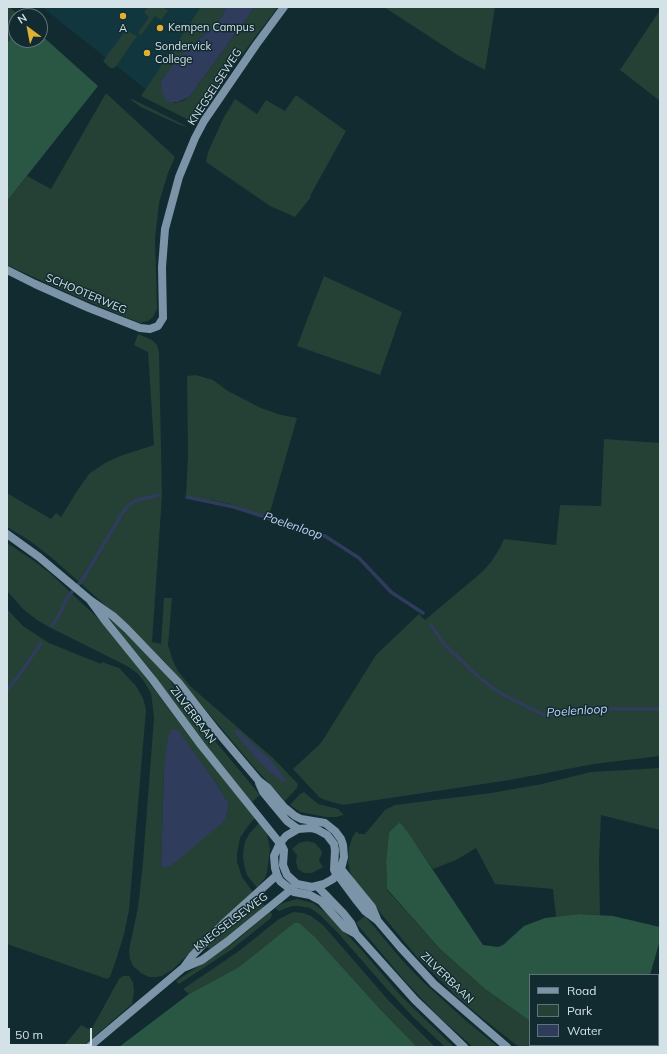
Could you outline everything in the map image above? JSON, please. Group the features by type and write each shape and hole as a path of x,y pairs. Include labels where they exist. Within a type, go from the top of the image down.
{"main road":[{"name":"KNEGSELSEWEG","path":"158,326 163,318 162,267 165,229 179,178 195,138 204,121 284,7"},
{"name":"SCHOOTERWEG","path":"7,270 89,308 140,328 150,329 158,326"},
{"name":"ZILVERBAAN","path":"7,534 68,580 90,600 153,680 201,745 280,843"},
{"name":"ZILVERBAAN","path":"90,600 123,625 178,682 259,782 263,792 287,821 298,829"},
{"name":"ZILVERBAAN","path":"259,782 268,788 291,814 301,818 320,821 332,827"},
{"path":"280,843 284,850 282,860 284,870 292,880 297,884 312,887 318,886 328,882 339,872 344,857 343,845 338,834 332,827 323,832"},
{"path":"339,872 333,866 335,856 334,844 323,832 311,828 298,829 286,836 280,843 274,856 277,875 284,885 290,890 297,893 310,895 320,901 345,928 356,934"},
{"name":"ZILVERBAAN","path":"339,872 366,911 377,920 434,984 507,1047"},
{"name":"KNEGSELSEWEG","path":"89,1047 183,968 192,956 224,923 277,875"},
{"name":"KNEGSELSEWEG","path":"183,968 202,960 228,941 297,884"},
{"path":"318,886 351,923 356,934 415,1000 464,1047"}],"shaded area":[{"name":"Sondervick College","path":"42,7 229,7 158,99 48,12 48,8"}],"green space":[{"path":"7,7 9,7 10,8 8,8 7,43"},
{"path":"148,7 163,7 168,11 161,20 155,16 141,35 138,33 149,17 144,13"},
{"path":"201,7 226,7 220,20 180,55 161,81 174,103 183,101 189,97 255,7 278,7 216,89 195,123 141,96"},
{"path":"384,7 495,7 485,70 459,56"},
{"path":"660,10 660,101 620,70"},
{"path":"126,30 137,36 117,65 114,68 110,68 103,61"},
{"path":"48,41 98,86 7,201 8,42 8,48 48,48"},
{"path":"106,93 175,157 168,173 159,203 155,239 157,309 153,317 148,321 140,323 77,297 7,265 7,201 27,176 51,189"},
{"path":"296,95 346,131 310,196 311,197 295,217 270,206 206,162 208,152 223,119 235,99 257,114 266,100 285,111"},
{"path":"132,99 188,127 180,125 141,107 131,100"},
{"path":"324,276 402,312 380,375 297,346"},
{"path":"138,334 152,340 157,345 159,352 162,495 152,642 161,644 164,598 172,598 168,645 178,671 190,686 273,758 298,784 297,788 285,801 254,767 166,663 115,614 52,558 30,541 7,527 7,493 51,519 56,513 61,517 90,473 105,463 120,456 154,445 148,352 134,345"},
{"path":"196,375 213,380 228,391 261,408 281,415 297,418 268,519 230,504 186,497 188,456 187,376"},
{"path":"604,439 660,443 660,756 594,764 510,780 343,805 319,797 293,769 321,743 376,655 419,614 425,620 482,572 491,562 504,539 556,545 560,505 601,506"},
{"path":"7,543 51,574 101,621 193,741 255,818 240,838 237,854 237,862 242,877 253,892 172,970 162,976 149,977 141,973 133,966 130,959 129,950 138,907 143,862 154,718 151,693 137,673 127,666 37,620 23,609 7,591","holes":["175,729 216,783 229,804 226,817 161,866 164,769"]},
{"path":"7,609 23,626 49,643 101,664 102,662 119,668 136,686 143,698 146,710 129,910 117,957 110,977 107,979 7,944"},
{"path":"105,616 107,616 127,635 169,678 182,701 260,795 252,802 190,726 150,669"},
{"path":"660,768 660,830 601,815 599,859 600,915 579,914 556,917 553,889 495,884 476,848 456,860 433,869 400,822 389,832 386,861 387,890 440,949 485,989 529,1020 529,1046 567,1047 519,1047 456,996 417,957 354,881 350,872 348,861 349,848 353,836 357,831 359,834 365,834 385,810 395,805 491,793 542,784 591,772"},
{"path":"304,792 318,804 338,809 344,815 326,817 300,812 290,805 300,794"},
{"path":"400,822 483,945 498,947 503,945 524,926 545,918 579,914 613,916 660,927 660,940 650,974 529,974 529,1020 485,989 440,949 387,889 386,861 389,832"},
{"path":"259,823 267,834 270,849 265,878 257,888 247,875 243,857 246,840 249,834"},
{"path":"307,841 315,843 322,853 319,861 323,867 312,873 304,873 298,869 296,862 297,855 292,849 299,843"},
{"path":"258,898 265,906 242,926 211,949 208,948 208,944"},
{"path":"297,899 313,903 325,912 359,947 402,997 454,1047 445,1047 414,1018 338,933 319,914 310,908 299,906 292,906 279,911 275,908 283,903"},
{"path":"270,912 272,914 271,918 231,950 179,984 176,981 232,944"},
{"path":"293,912 311,916 324,926 389,1001 435,1047 417,1047 380,1009 315,937 298,923 294,923 239,967 189,994 183,989 239,951 279,919"},
{"path":"365,916 420,979 464,1019 498,1047 473,1047 438,1016 404,980 356,923"},
{"path":"294,923 299,923 315,937 380,1009 417,1047 119,1047 189,994 239,967"},
{"path":"123,976 129,976 133,982 134,992 132,1004 82,1047 63,1047 81,1025 91,1030 119,979"}],"water":[{"path":"226,7 255,7 189,97 178,102 168,102 162,93 161,81 180,55 220,20"},
{"path":"172,729 175,729 180,733 216,783 229,804 226,817 222,823 177,861 164,868 161,866 164,769 168,737"},
{"path":"237,729 271,760 286,780 282,782 261,764 234,732"}],"waterway":[{"name":"Poelenloop","path":"52,626 62,610 66,599 83,579 123,512 134,501 158,495"},
{"name":"Poelenloop","path":"187,497 234,507 296,529 325,536 359,558 391,592 423,613"},
{"name":"Poelenloop","path":"431,625 444,644 481,679 498,692 544,715 556,715 601,709 660,709"},
{"name":"Poelenloop","path":"7,690 18,677 41,643"}],"place":[{"name":"A","path":"123,16"},
{"name":"Kempen Campus","path":"160,28"},
{"name":"Sondervick College","path":"147,53"}]}
